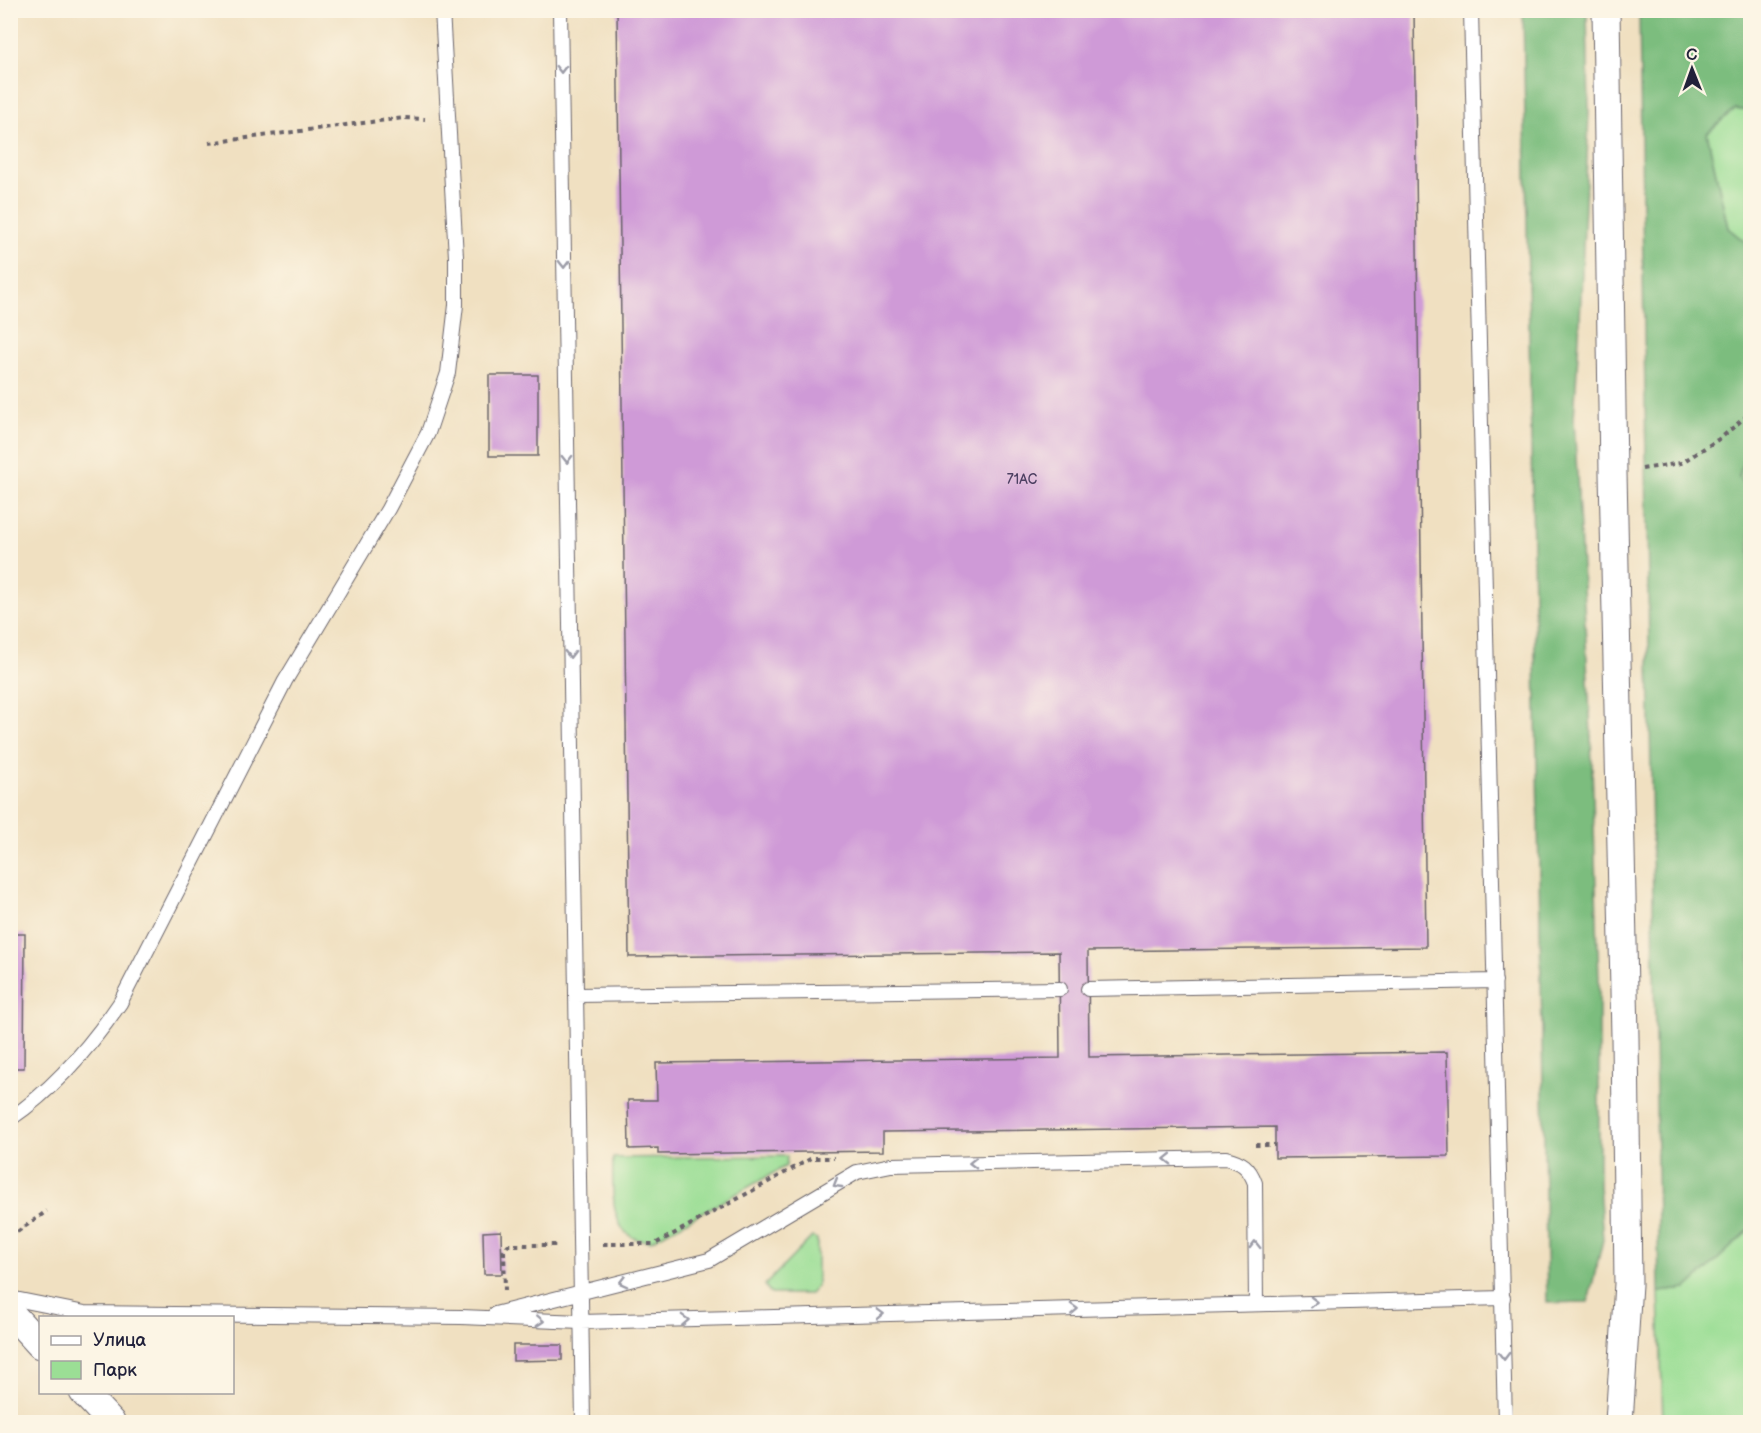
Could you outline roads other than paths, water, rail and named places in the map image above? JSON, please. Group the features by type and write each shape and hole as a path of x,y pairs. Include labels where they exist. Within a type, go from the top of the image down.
{"street":[{"path":"1606,10 1628,1284 1619,1422"},
{"path":"10,1312 39,1345"},
{"path":"85,1394 111,1422"}],"lane":[{"path":"10,1132 101,1031 120,1003 285,681 382,519 428,433 448,373 456,305 456,257 442,10"},
{"path":"560,10 583,1422"},
{"path":"1471,10 1505,1422"},
{"path":"1088,989 1495,981"},
{"path":"576,995 1060,989"},
{"path":"10,1119 34,1103"},
{"path":"482,1318 709,1260 857,1172 891,1165 1226,1158 1239,1161 1250,1170 1255,1183 1256,1304"},
{"path":"10,1298 85,1313 482,1318 581,1322 1503,1298"}]}
